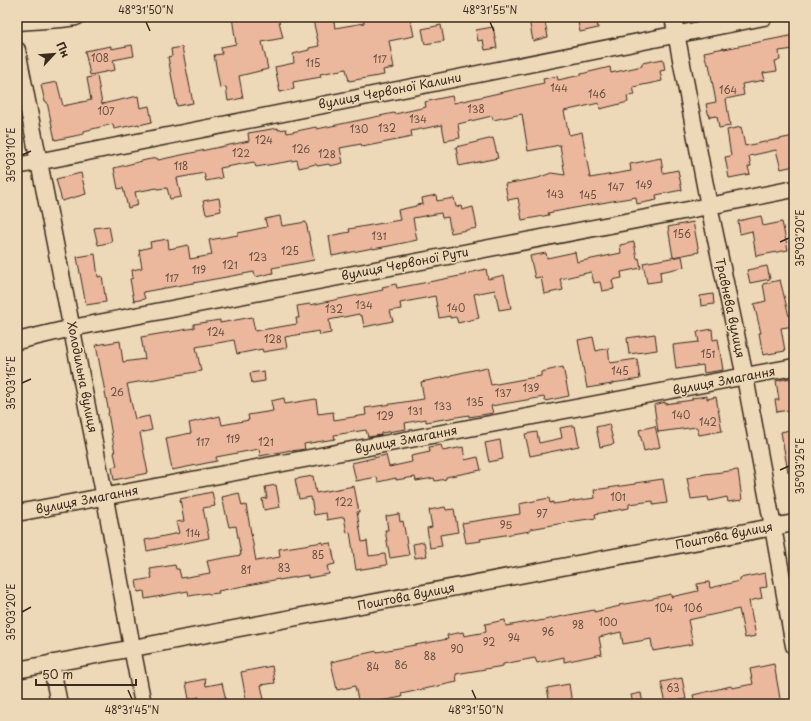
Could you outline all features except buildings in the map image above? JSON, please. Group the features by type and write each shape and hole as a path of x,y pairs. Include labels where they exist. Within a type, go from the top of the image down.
{"street":[{"path":"17,22 76,17"},
{"name":"Травнева вулиця","path":"673,17 708,206 745,377 794,646"},
{"name":"вулиця Червоної Калини","path":"17,166 764,17"},
{"name":"Холодильна вулиця","path":"17,50 105,496 142,704"},
{"name":"вулиця Червоної Рути","path":"17,341 72,328 794,189"},
{"name":"вулиця Змагання","path":"17,513 794,367"},
{"name":"Поштова вулиця","path":"17,670 794,523"},
{"path":"52,663 59,704"}]}
